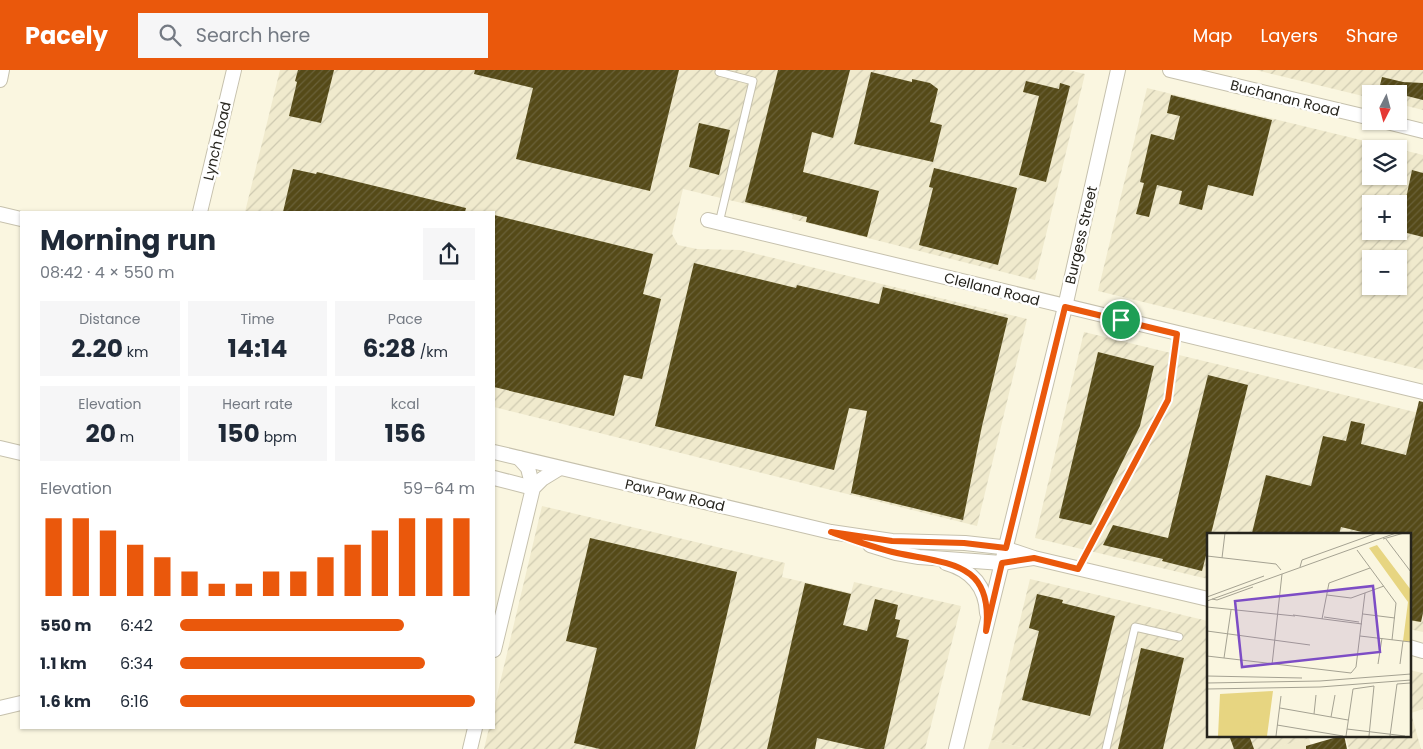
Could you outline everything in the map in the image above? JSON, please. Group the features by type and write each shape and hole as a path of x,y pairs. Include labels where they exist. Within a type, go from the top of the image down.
{"street":[{"path":"0,80 2,70"},
{"name":"Lynch Road","path":"200,211 234,70"},
{"name":"Burgess Street","path":"956,749 1065,307 1118,70"},
{"name":"Buchanan Road","path":"1170,70 1362,116"},
{"path":"1408,127 1423,131"},
{"path":"0,214 20,219"},
{"name":"Clelland Road","path":"714,222 1423,392"},
{"path":"0,448 20,452"},
{"name":"Paw Paw Road","path":"495,452 831,532 892,541 964,543 1006,548 1034,558 1207,600"},
{"path":"495,646 533,488 530,471 519,458"},
{"path":"533,488 546,476 560,468"},
{"path":"495,478 533,488"},
{"name":"Paw Paw Road","path":"831,532 883,550 919,557 1002,563 1034,558"},
{"path":"919,557 955,566 968,572 975,579 982,589 986,603 986,631"},
{"path":"1410,647 1423,650"},
{"path":"0,708 20,703"},
{"path":"470,749 475,729"}],"lane":[{"path":"714,222 753,81 719,72 720,70"},
{"path":"1078,569 1168,400 1177,334"},
{"path":"1106,749 1135,627 1179,638"}],"shaded area":[{"path":"280,70 1068,70 1085,74 1035,280 792,219 793,215 683,189 672,234 678,245 697,249 740,250 1027,319 977,526 495,407 495,211 245,211"},
{"path":"1256,70 1423,70 1423,110 1408,106 1408,85 1362,85 1362,96"},
{"path":"1147,88 1362,140 1362,185 1407,185 1407,151 1423,155 1423,370 1098,291"},
{"path":"1084,332 1423,414 1423,632 1410,629 1410,533 1207,533 1207,579 1035,538"},
{"path":"542,506 785,563 782,577 851,593 854,582 961,606 925,749 484,749 489,729 495,729 495,704"},
{"path":"1030,579 1207,621 1207,736 1317,736 1276,747 1276,749 1030,749 991,740"},
{"path":"1410,670 1423,673 1423,709 1411,713 1421,749 1349,749 1345,736 1410,736"},
{"path":"1309,738 1312,749 1276,749 1275,747"},
{"path":"991,740 1030,749 988,749"}],"building":[{"path":"298,70 334,70 321,123 289,116"},
{"path":"475,70 679,70 650,191 516,159 533,88 474,74"},
{"path":"778,70 850,70 833,138 812,132 803,172 879,191 867,237 806,222 807,217 745,202"},
{"path":"871,72 912,82 912,79 930,83 938,89 930,122 942,125 933,162 854,144"},
{"path":"1382,77 1403,82 1423,83 1423,100 1408,96 1408,85 1380,85"},
{"path":"1026,81 1059,89 1060,83 1070,86 1046,182 1019,175 1039,96 1023,92"},
{"path":"1171,95 1272,120 1253,196 1208,185 1202,210 1179,204 1182,191 1157,185 1149,217 1136,214 1144,183 1140,182 1151,134 1174,140 1180,116 1167,113"},
{"path":"699,123 730,130 719,175 689,167"},
{"path":"934,168 1017,188 998,265 919,245 933,188 929,187"},
{"path":"293,169 316,174 317,172 466,208 465,211 283,211"},
{"path":"1412,170 1423,173 1423,237 1407,233 1407,195"},
{"path":"495,215 653,254 643,294 661,299 642,379 624,375 614,416 495,387"},
{"path":"694,263 796,288 797,285 879,304 883,287 1008,318 982,426 963,520 851,493 867,411 849,408 834,470 655,426"},
{"path":"1098,352 1154,366 1140,426 1091,525 1059,518"},
{"path":"1208,375 1248,385 1211,533 1207,533 1207,552 1202,571 1162,561 1163,559 1103,545 1113,525 1168,538"},
{"path":"1419,401 1423,402 1423,613 1421,622 1410,620 1410,533 1366,533 1341,527 1339,533 1252,533 1266,475 1311,486 1323,436 1346,441 1351,421 1365,424 1361,444 1406,455"},
{"path":"590,538 737,572 695,749 600,749 574,743 597,648 566,641"},
{"path":"805,583 851,594 843,625 867,631 875,599 898,605 895,619 900,620 896,637 909,640 884,749 866,749 817,738 815,749 767,749"},
{"path":"1037,594 1063,600 1062,603 1115,616 1090,716 1022,700 1039,631 1029,628"},
{"path":"1141,648 1184,658 1163,749 1118,749"},
{"path":"1229,736 1249,736 1254,749 1234,749"},
{"path":"1344,736 1347,749 1306,749 1306,746"}],"route":[{"path":"1065,307 1121,320 1177,334 1168,400 1078,569 1034,558 1002,563 986,631 988,614 985,598 978,582 968,572 946,563 883,550 831,532 901,542 964,543 1006,548 1065,307"}]}
